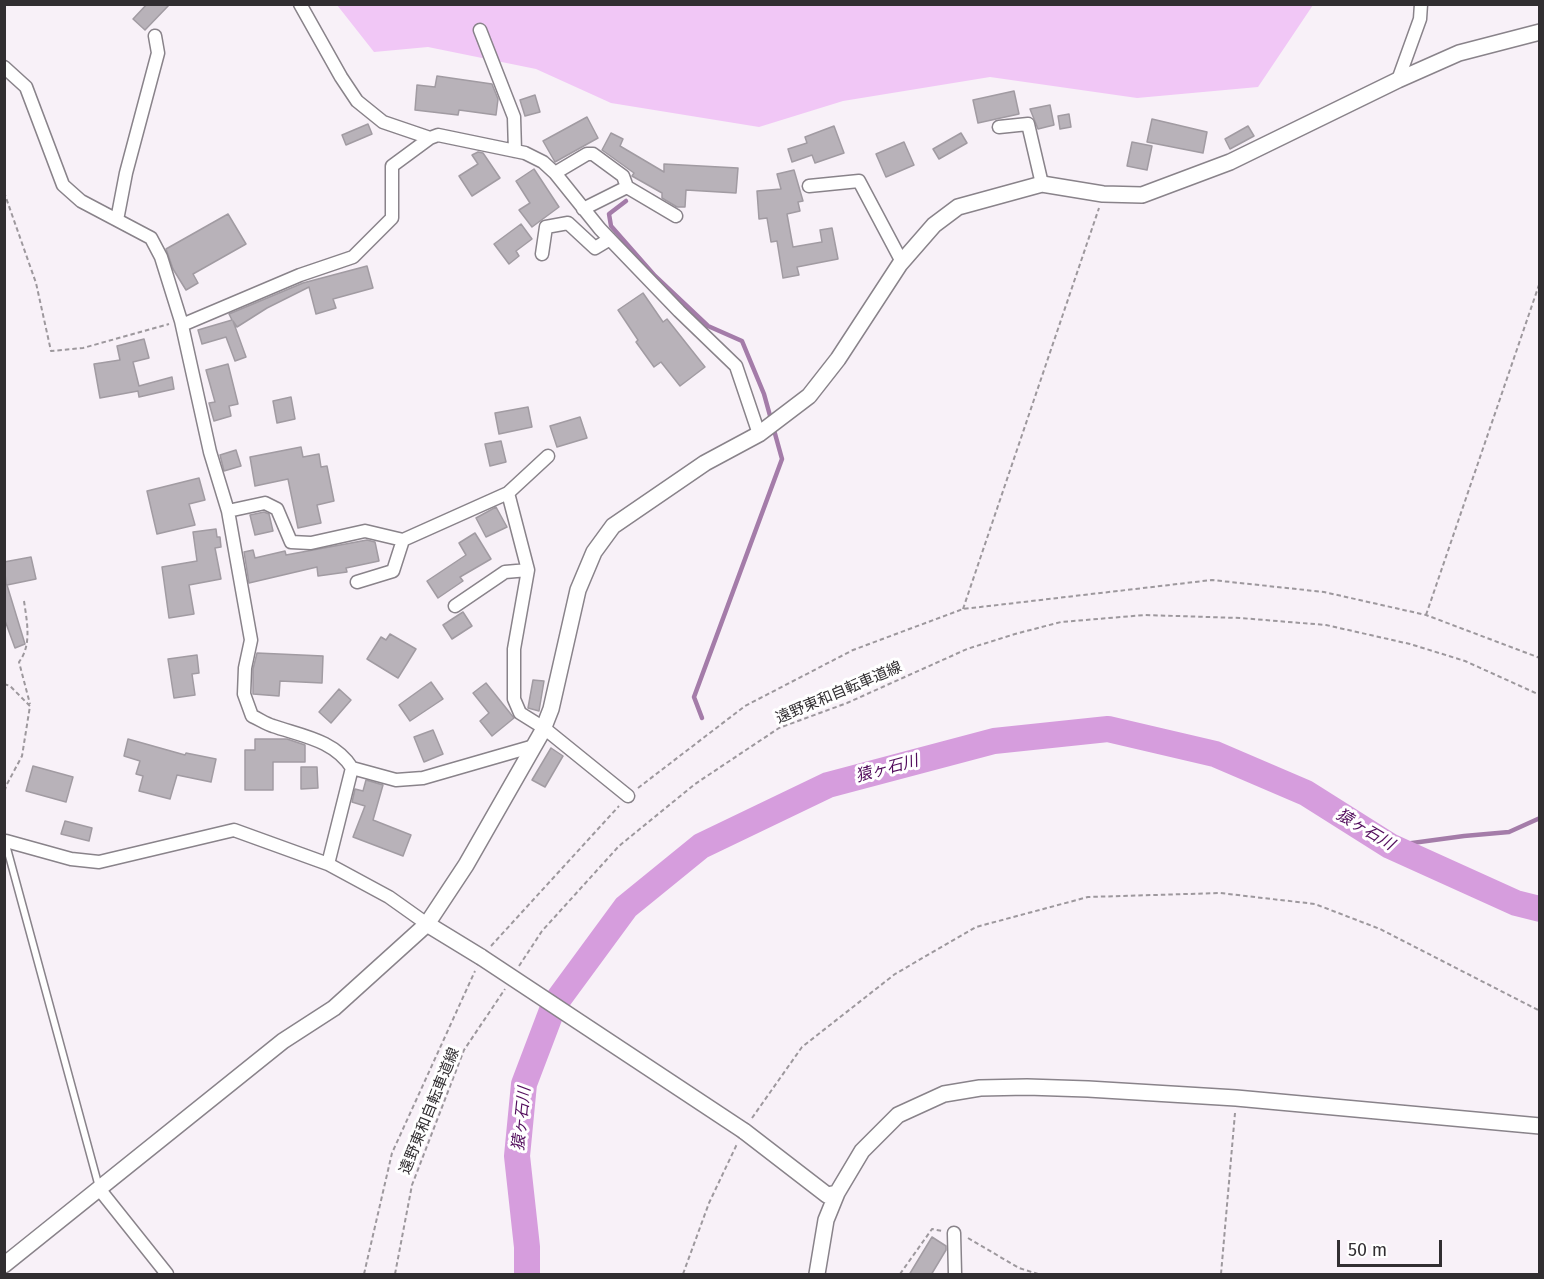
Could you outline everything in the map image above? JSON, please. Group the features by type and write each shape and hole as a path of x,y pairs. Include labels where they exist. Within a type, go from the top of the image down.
{"street":[{"path":"300,4 340,77 357,102 382,122 429,138"},
{"path":"1398,80 1420,19 1421,4"},
{"path":"480,30 514,117 515,151"},
{"path":"4,1265 284,1041 334,1008 427,924 466,865 544,728 551,709 578,591 594,552 613,526 705,463 759,434 809,396 838,358 902,262 934,225 958,207 1042,184 1103,194 1142,195 1230,162 1398,80 1459,53 1539,33"},
{"path":"117,220 126,173 158,52 155,36"},
{"path":"4,68 26,87 63,185 81,201 151,238 161,257 181,323 210,452 228,511 251,640 245,668 244,694 252,716 272,726 295,731 323,742 347,761 352,768 396,780 423,778 534,746"},
{"path":"999,127 1028,124 1042,184"},
{"path":"181,323 300,275 353,257 392,218 392,166 429,138 438,135 525,153 543,162 555,173 610,239 736,366 759,434"},
{"path":"555,173 587,154 593,154 623,176 627,187 676,216"},
{"path":"809,186 859,181 902,262"},
{"path":"583,209 627,187"},
{"path":"542,254 546,227 568,223 594,248 610,239"},
{"path":"228,511 265,503 277,509 291,542 311,543 365,531 403,540 508,493 548,456"},
{"path":"508,493 528,570 514,649 514,699 520,713 544,728 628,796"},
{"path":"357,582 393,571 403,540"},
{"path":"455,606 505,572 528,570"},
{"path":"328,864 352,768"},
{"path":"5,841 71,859 99,862 234,830 328,864 389,897 744,1131 827,1195 837,1193"},
{"path":"817,1275 826,1220 837,1193 862,1151 898,1115 944,1094 980,1088 1027,1087 1236,1098 1539,1126"},
{"path":"100,1190 167,1275"},
{"path":"954,1233 955,1275"}],"lane":[{"path":"5,841 100,1190"}],"path":[{"path":"4,192 36,283 51,351 83,348 181,323"},
{"path":"963,609 1103,194"},
{"path":"1426,615 1539,282"},
{"path":"364,1275 392,1153 481,957 628,796 745,706 853,650 963,609 1212,580 1324,592 1426,615 1539,658"},
{"path":"4,794 22,756 30,706 19,662 26,652 27,628 24,601"},
{"name":"遠野東和自転車道線","path":"516,971 542,931 619,846 695,784 779,728 846,704 967,649 1015,634 1061,622 1145,615 1240,618 1326,626 1410,644 1465,661 1539,694"},
{"path":"4,684 10,686 30,706"},
{"path":"683,1275 709,1203 744,1131 802,1047 895,974 976,927 1088,897 1220,893 1314,904 1380,929 1539,1011"},
{"name":"遠野東和自転車道線","path":"395,1275 412,1185 464,1050 510,981"},
{"path":"1221,1275 1236,1098"}],"shaded area":[{"path":"337,5 1313,5 1258,87 1137,98 990,77 843,101 759,127 611,103 536,69 428,47 374,52"}],"building":[{"path":"147,4 170,4 145,30 133,19"},
{"path":"437,76 492,84 498,99 496,115 459,110 458,115 415,110 417,85 435,87"},
{"path":"1014,91 1019,114 978,123 973,100"},
{"path":"535,95 540,112 525,116 520,100"},
{"path":"1050,105 1054,125 1038,129 1030,109"},
{"path":"1069,114 1071,127 1060,129 1058,116"},
{"path":"587,117 598,138 555,162 543,141"},
{"path":"1152,119 1207,132 1203,153 1147,142"},
{"path":"368,124 372,134 346,145 342,135"},
{"path":"834,126 844,153 815,163 812,155 792,162 788,149 807,143 805,137"},
{"path":"1248,126 1254,136 1230,149 1225,139"},
{"path":"611,133 623,139 620,146 664,172 664,164 738,168 736,193 686,190 685,207 677,207 662,198 662,193 632,176 634,173 602,150"},
{"path":"961,133 967,143 939,159 933,149"},
{"path":"904,142 914,165 886,177 876,154"},
{"path":"1132,142 1152,146 1147,170 1127,166"},
{"path":"478,152 483,153 500,178 472,196 459,176 478,164 472,155"},
{"path":"534,169 559,207 532,227 519,210 530,203 516,181"},
{"path":"794,170 803,201 798,202 800,211 787,214 793,247 822,242 820,230 832,228 838,259 797,267 799,275 783,278 777,241 771,242 767,218 759,219 757,191 781,189 777,174"},
{"path":"228,214 246,244 193,274 198,283 186,290 173,269 166,249"},
{"path":"521,224 532,239 516,251 519,256 509,264 494,244"},
{"path":"367,266 373,288 333,299 336,308 316,314 309,287 267,308 237,327 233,321 246,357 235,361 226,337 202,344 198,330 232,320 229,314 303,283"},
{"path":"643,293 663,322 667,319 705,367 680,386 661,362 654,367 636,342 638,340 618,310"},
{"path":"144,339 149,358 133,362 139,386 172,377 174,389 139,397 138,391 100,398 94,364 120,360 117,346"},
{"path":"228,364 238,404 229,406 231,416 214,421 209,403 215,402 206,370"},
{"path":"291,397 295,419 277,423 273,401"},
{"path":"528,407 532,427 499,434 495,413"},
{"path":"580,417 587,438 557,447 550,426"},
{"path":"501,441 506,462 490,466 485,444"},
{"path":"301,447 303,457 319,454 321,467 327,466 334,501 317,505 321,523 298,528 288,479 255,486 250,457"},
{"path":"236,450 241,466 224,471 220,455"},
{"path":"199,478 205,500 189,504 195,525 157,534 147,491"},
{"path":"496,507 507,527 486,537 476,518"},
{"path":"264,512 269,514 273,531 255,535 250,515"},
{"path":"216,529 221,547 215,548 221,579 189,585 194,614 169,618 162,567 197,561 193,532"},
{"path":"475,533 491,559 460,577 463,581 438,598 427,581 466,555 459,543"},
{"path":"367,540 375,542 379,561 346,568 347,572 318,576 317,567 249,583 244,552 253,550 255,558 285,551 286,555"},
{"path":"31,557 36,579 7,585 25,644 15,648 4,618 4,585 6,584 4,562"},
{"path":"463,612 472,626 452,639 443,625"},
{"path":"390,634 416,649 398,678 367,659 381,637 386,640"},
{"path":"257,653 323,656 322,683 280,681 279,696 253,694 253,669"},
{"path":"197,655 199,673 192,674 195,695 174,698 168,659"},
{"path":"533,680 544,681 539,711 528,708"},
{"path":"431,682 443,699 410,721 399,705"},
{"path":"486,683 514,718 492,736 480,721 489,713 473,693"},
{"path":"339,689 351,700 331,723 319,712"},
{"path":"433,730 443,754 424,762 414,737"},
{"path":"128,739 185,755 186,753 216,759 211,782 177,775 170,799 139,791 143,776 136,774 140,761 124,756"},
{"path":"255,739 287,739 305,745 305,762 273,762 273,790 245,790 245,750 255,750"},
{"path":"551,748 563,756 545,787 532,780"},
{"path":"33,766 73,777 66,802 26,791"},
{"path":"301,767 317,767 318,788 301,789"},
{"path":"366,780 383,785 373,820 411,835 403,856 353,837 365,806 352,802 355,789 363,791"},
{"path":"65,821 92,828 89,841 61,834"},
{"path":"932,1237 946,1246 946,1250 931,1275 909,1275"}],"waterway":[{"path":"626,201 609,214 611,226 655,276 708,326 742,341 764,394 782,459 694,697 702,718"},
{"name":"猿ヶ石川","path":"527,1274 527,1247 517,1156 524,1084 554,1005 626,907 701,846 828,785 994,741 1108,729 1215,754 1306,793 1390,846 1516,903 1540,909"},
{"path":"1390,846 1509,832 1540,818"}]}
